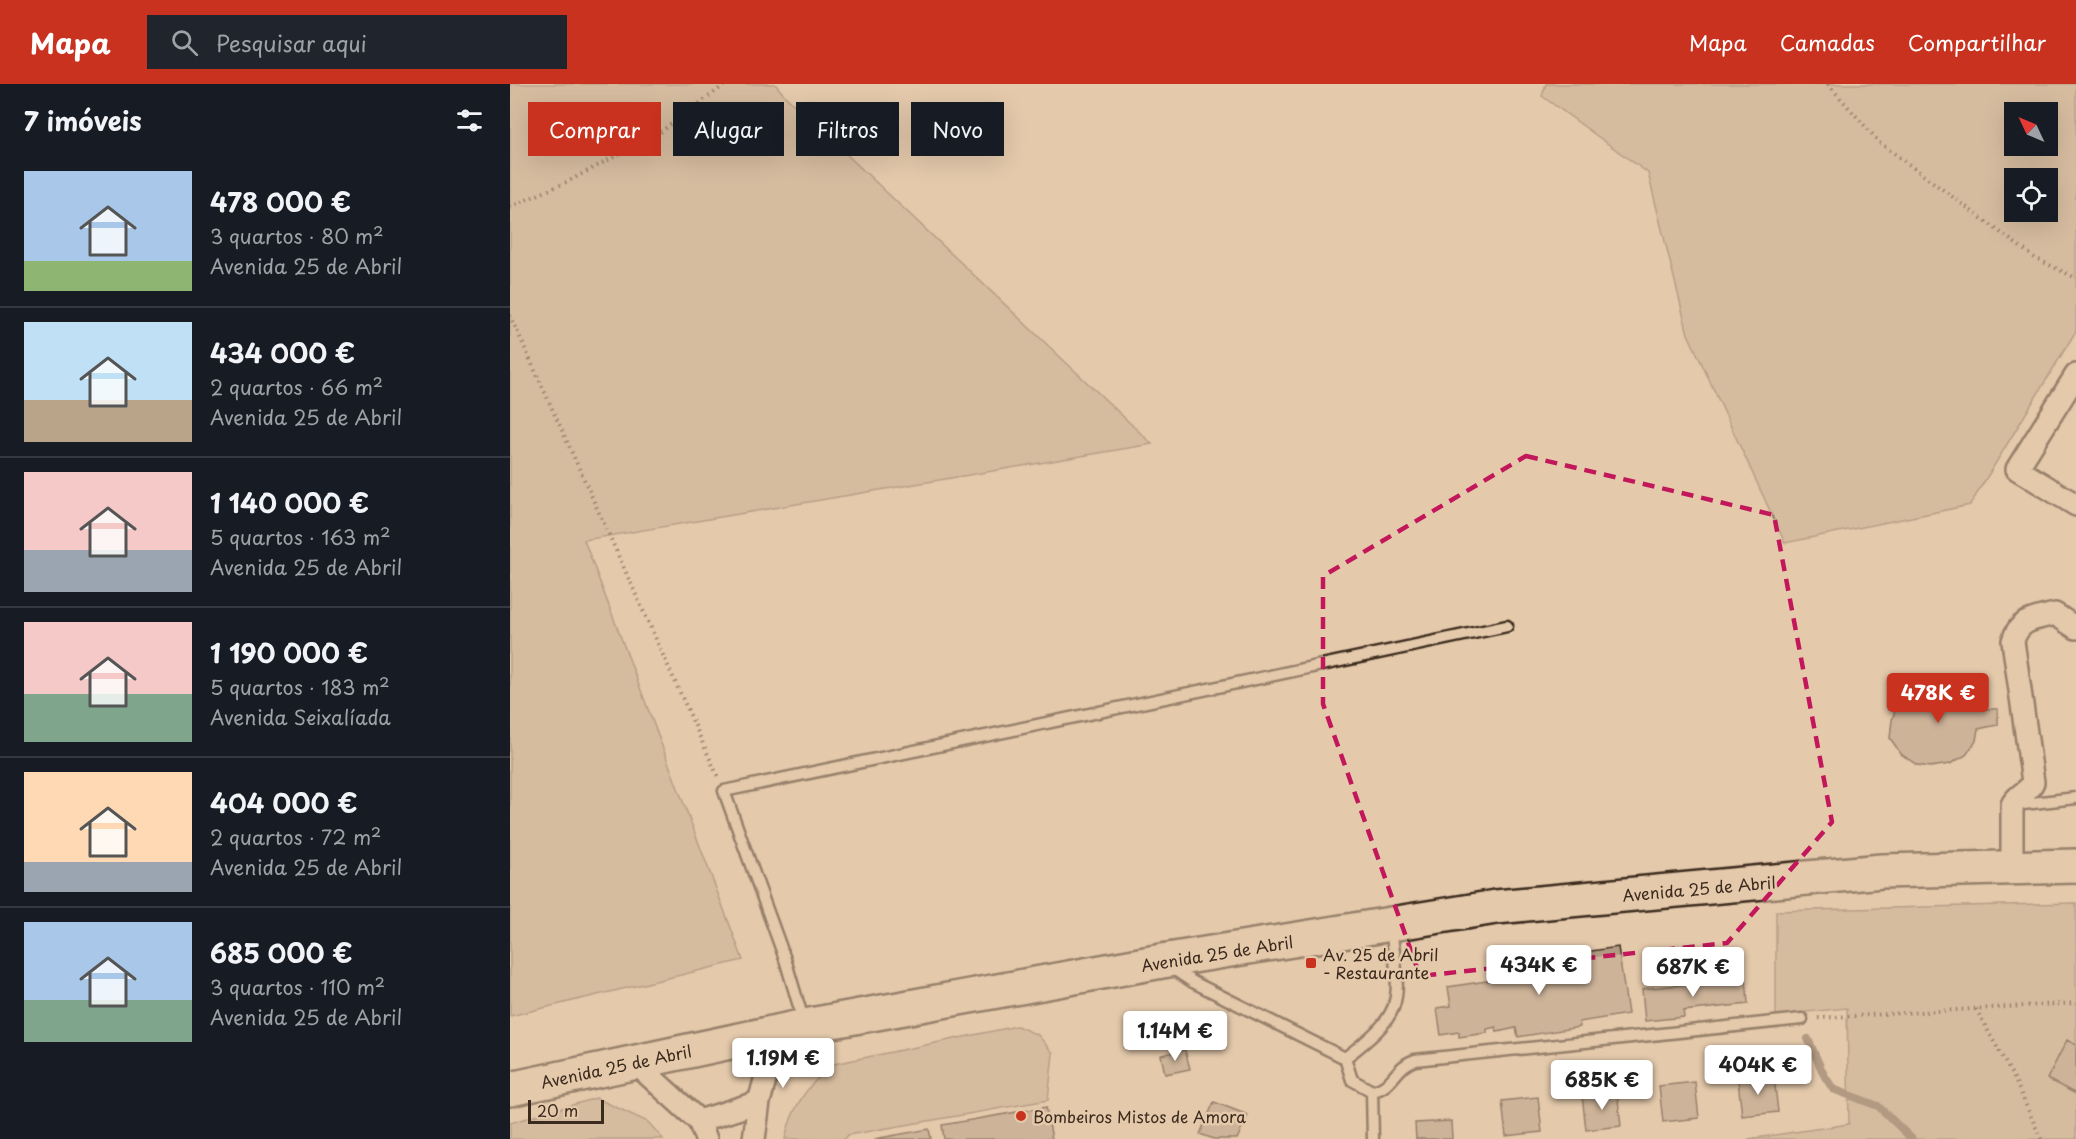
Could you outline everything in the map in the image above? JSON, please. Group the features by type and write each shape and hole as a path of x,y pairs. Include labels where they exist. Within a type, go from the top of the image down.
{"main road":[{"name":"Avenida 25 de Abril","path":"510,1089 791,1029 1162,961 1496,907 1882,871 2076,866"}],"street":[{"path":"2076,375 2017,469 2076,505"},
{"path":"2012,868 2012,805 2014,800 2029,790 2033,782 2013,641 2016,631 2023,622 2055,614 2076,628"},
{"path":"754,1139 759,1102 791,1029"},
{"path":"634,1062 703,1130 759,1102"}],"lane":[{"path":"791,1029 785,959 724,791 1507,626"},
{"path":"2012,805 2076,798"},
{"path":"1345,1058 1376,1034 1395,1007 1399,991 1390,924"},
{"path":"1162,961 1193,982 1345,1058 1352,1080 1372,1091 1388,1085 1400,1068 1415,1060 1802,1019"},
{"path":"1372,1091 1373,1139"}],"path":[{"path":"510,207 567,182 659,133 726,84"},
{"path":"1828,84 1880,143 2035,258 2076,278"},
{"path":"510,315 724,791"},
{"path":"1802,1019 2076,1003"},
{"path":"1976,1009 2015,1080 2041,1139"}],"highlighted area":[{"path":"1526,456 1774,515 1832,822 1727,943 1420,976 1323,704 1323,576"}],"shaded area":[{"path":"510,84 775,84 796,106 796,156 848,156 1152,444 584,540 743,960 510,1016"},
{"path":"1546,84 2076,84 2076,331 1970,505 1785,543 1688,334 1648,173 1542,96"},
{"path":"2076,903 2076,1139 1748,1139 1849,1124 1847,1008 1776,1015 1776,911"},
{"path":"1017,1026 1038,1035 1053,1053 1048,1100 848,1135 845,1139 785,1139 802,1097 834,1064"},
{"path":"596,1098 648,1122 663,1139 510,1139 510,1123"}],"building":[{"path":"1916,683 1949,683 1969,695 1977,709 1998,709 1998,725 1978,729 1976,741 1966,755 1950,764 1930,767 1917,765 1901,754 1890,738 1892,720 1898,701"},
{"path":"1618,947 1628,1014 1579,1022 1580,1027 1518,1037 1516,1028 1497,1032 1496,1027 1487,1029 1487,1033 1459,1037 1459,1032 1441,1035 1437,1008 1451,1006 1448,987 1493,980 1491,966"},
{"path":"1746,978 1748,1004 1683,1011 1684,1017 1645,1021 1642,989"},
{"path":"2067,1040 2076,1045 2076,1094 2047,1079"},
{"path":"1185,1050 1190,1069 1165,1074 1161,1055"},
{"path":"1774,1077 1778,1112 1742,1116 1738,1080"},
{"path":"1695,1082 1699,1118 1663,1122 1659,1086"},
{"path":"1617,1091 1621,1126 1586,1130 1582,1095"},
{"path":"1538,1097 1542,1132 1506,1136 1502,1101"},
{"path":"1214,1102 1248,1115 1237,1139 1214,1139 1200,1134"},
{"name":"Bombeiros Mistos de Amora","path":"1046,1107 1052,1139 944,1139 942,1125"},
{"path":"1451,1121 1452,1139 1416,1139 1415,1123"},
{"path":"929,1129 931,1139 874,1139"}],"waterway":[{"path":"1808,1039 1833,1089 1878,1106 1912,1139"}],"place":[{"name":"Av. 25 de Abril - Restaurante","path":"1311,963"},
{"name":"Bombeiros Mistos de Amora","path":"1021,1116"}]}
